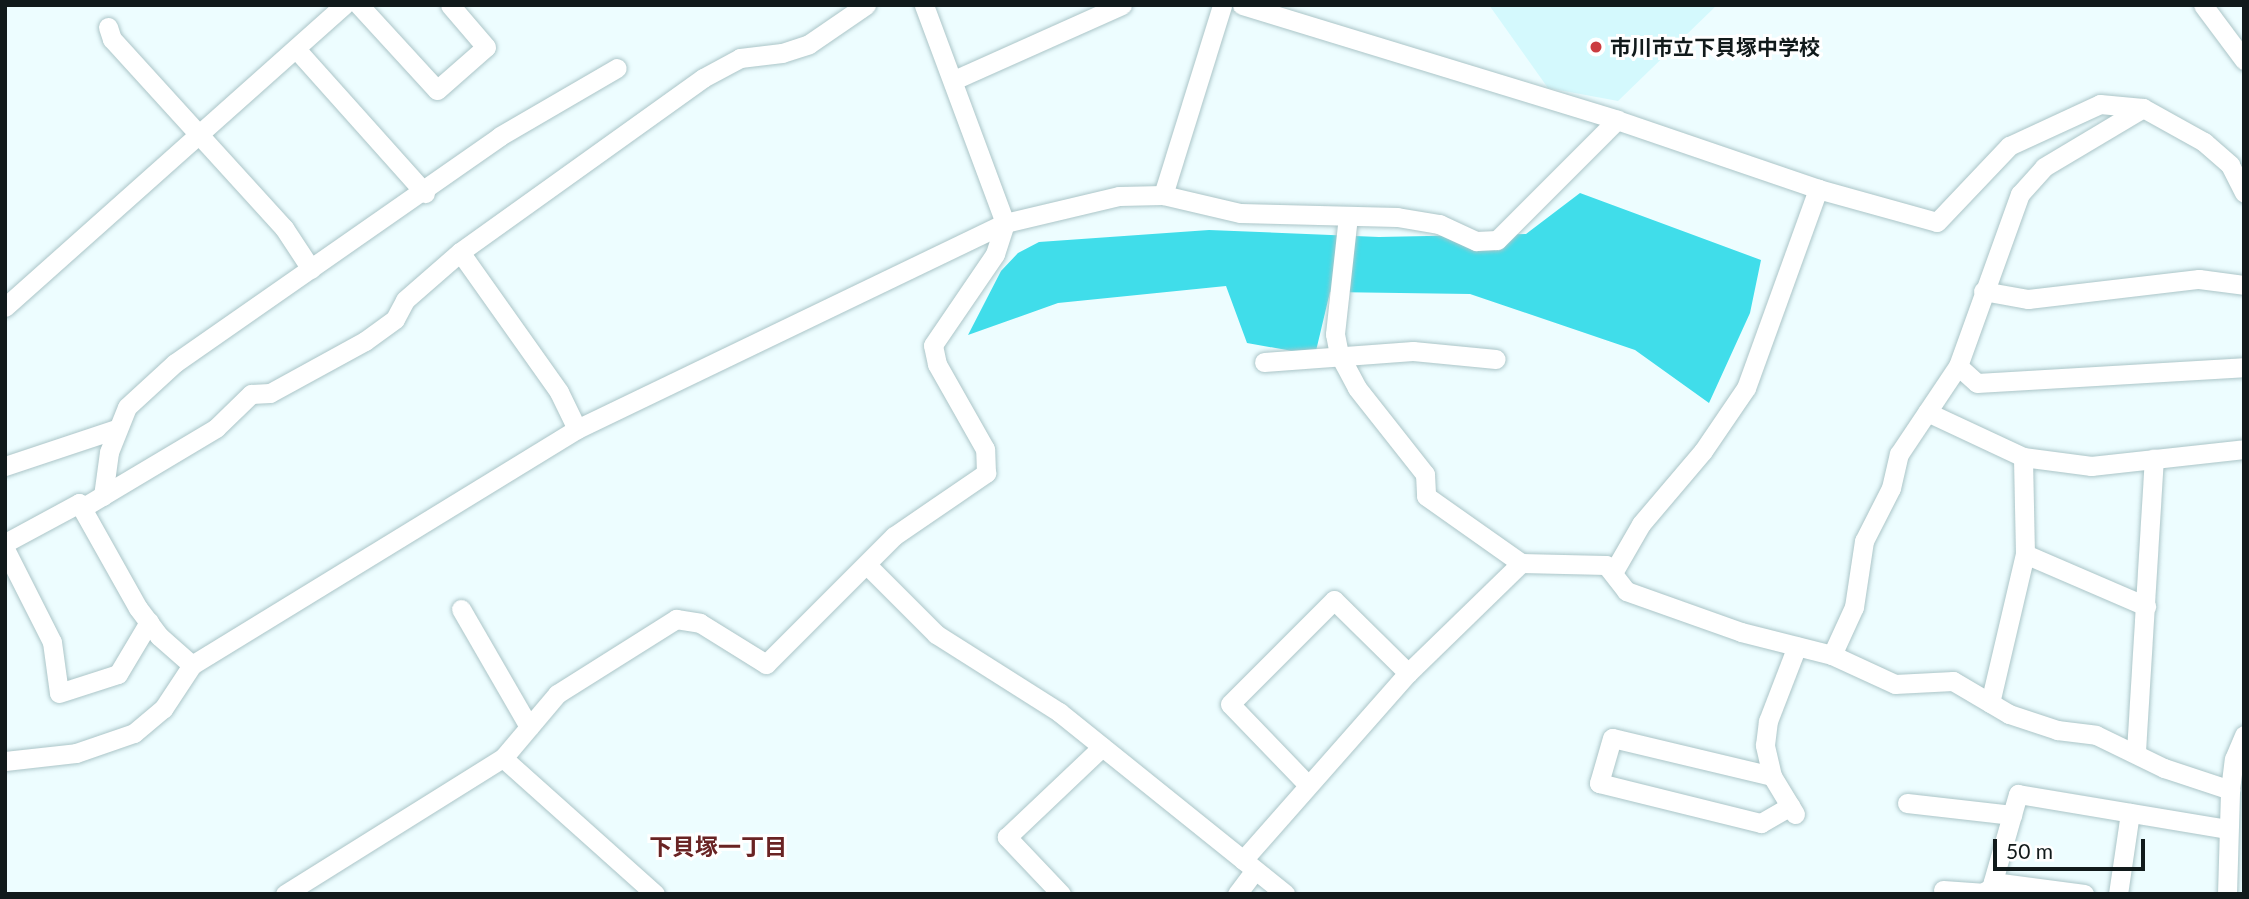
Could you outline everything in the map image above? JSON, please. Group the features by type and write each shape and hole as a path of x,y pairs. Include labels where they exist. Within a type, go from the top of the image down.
{"street":[{"path":"5,307 203,135 344,5"},
{"path":"359,5 437,90 485,47 450,5"},
{"path":"82,508 216,428 251,394 282,388 365,341 396,319 405,300 460,252 703,78 740,58 782,53 809,44 866,5"},
{"path":"954,80 1122,5"},
{"path":"1163,195 1222,5"},
{"path":"1242,5 1617,120 1818,189 1937,222 2009,146 2031,133 2100,104 2143,108 2237,159 2244,193"},
{"path":"2203,5 2244,60"},
{"path":"285,894 503,758 557,694 676,619 700,624 765,664 894,536 985,473 985,449 937,364 933,345 995,254 1005,223 927,7"},
{"path":"108,27 112,39 203,135 284,228 311,269"},
{"path":"297,50 425,193"},
{"path":"103,496 116,429 127,407 176,363 425,193 500,136 617,68"},
{"path":"1832,655 1854,607 1864,541 1891,488 1899,454 1958,366 2020,194 2044,167 2143,108"},
{"path":"5,761 76,753 134,733 163,709 192,665 577,429 1005,223 1119,196 1163,195 1240,213 1397,217 1439,224 1476,241 1497,240 1617,120"},
{"path":"1614,571 1641,524 1703,451 1746,388 1818,189"},
{"path":"1348,216 1335,334 1341,357 1357,388 1424,474 1426,496 1521,563 1606,565 1614,571 1626,591 1832,655 1895,684 1953,681 2033,722 2096,735 2136,751 2164,768 2230,790"},
{"path":"460,252 537,358 577,429"},
{"path":"1983,291 2028,299 2199,279 2244,285"},
{"path":"1264,362 1413,351 1496,359"},
{"path":"1958,366 1977,383 2244,367"},
{"path":"1927,412 2023,457 2091,466 2244,449"},
{"path":"5,466 116,429"},
{"path":"1990,702 2025,554 2023,457"},
{"path":"2136,751 2154,459"},
{"path":"5,543 79,503 149,622 192,665"},
{"path":"5,550 52,642 59,693 118,674 149,622"},
{"path":"2025,554 2146,606"},
{"path":"1237,894 1249,865 1308,785 1408,673 1521,563"},
{"path":"867,565 936,634 1008,675 1285,894"},
{"path":"1308,785 1230,704 1334,600 1408,673"},
{"path":"461,609 529,727"},
{"path":"1772,776 1612,738 1599,783 1761,823 1792,810 1772,776 1765,745 1768,721 1797,646"},
{"path":"2227,894 2230,790 2234,759 2244,735"},
{"path":"1061,894 1007,838 1102,747"},
{"path":"503,758 655,894"},
{"path":"1943,890 1982,893 1993,882 2018,794 2228,829"},
{"path":"1907,803 2012,815"},
{"path":"2118,894 2130,813"},
{"path":"1993,882 2084,894"}],"shaded area":[{"name":"市川市立下貝塚中学校","path":"1489,5 1717,5 1618,101 1548,88"},
{"path":"1580,193 1761,260 1750,313 1709,403 1635,350 1470,294 1330,292 1315,355 1247,343 1226,286 1058,303 968,335 1001,271 1018,253 1039,242 1209,230 1379,237 1526,234"}],"place":[{"name":"市川市立下貝塚中学校","path":"1596,47"}],"district":[{"name":"下貝塚一丁目","path":"718,846"}]}
